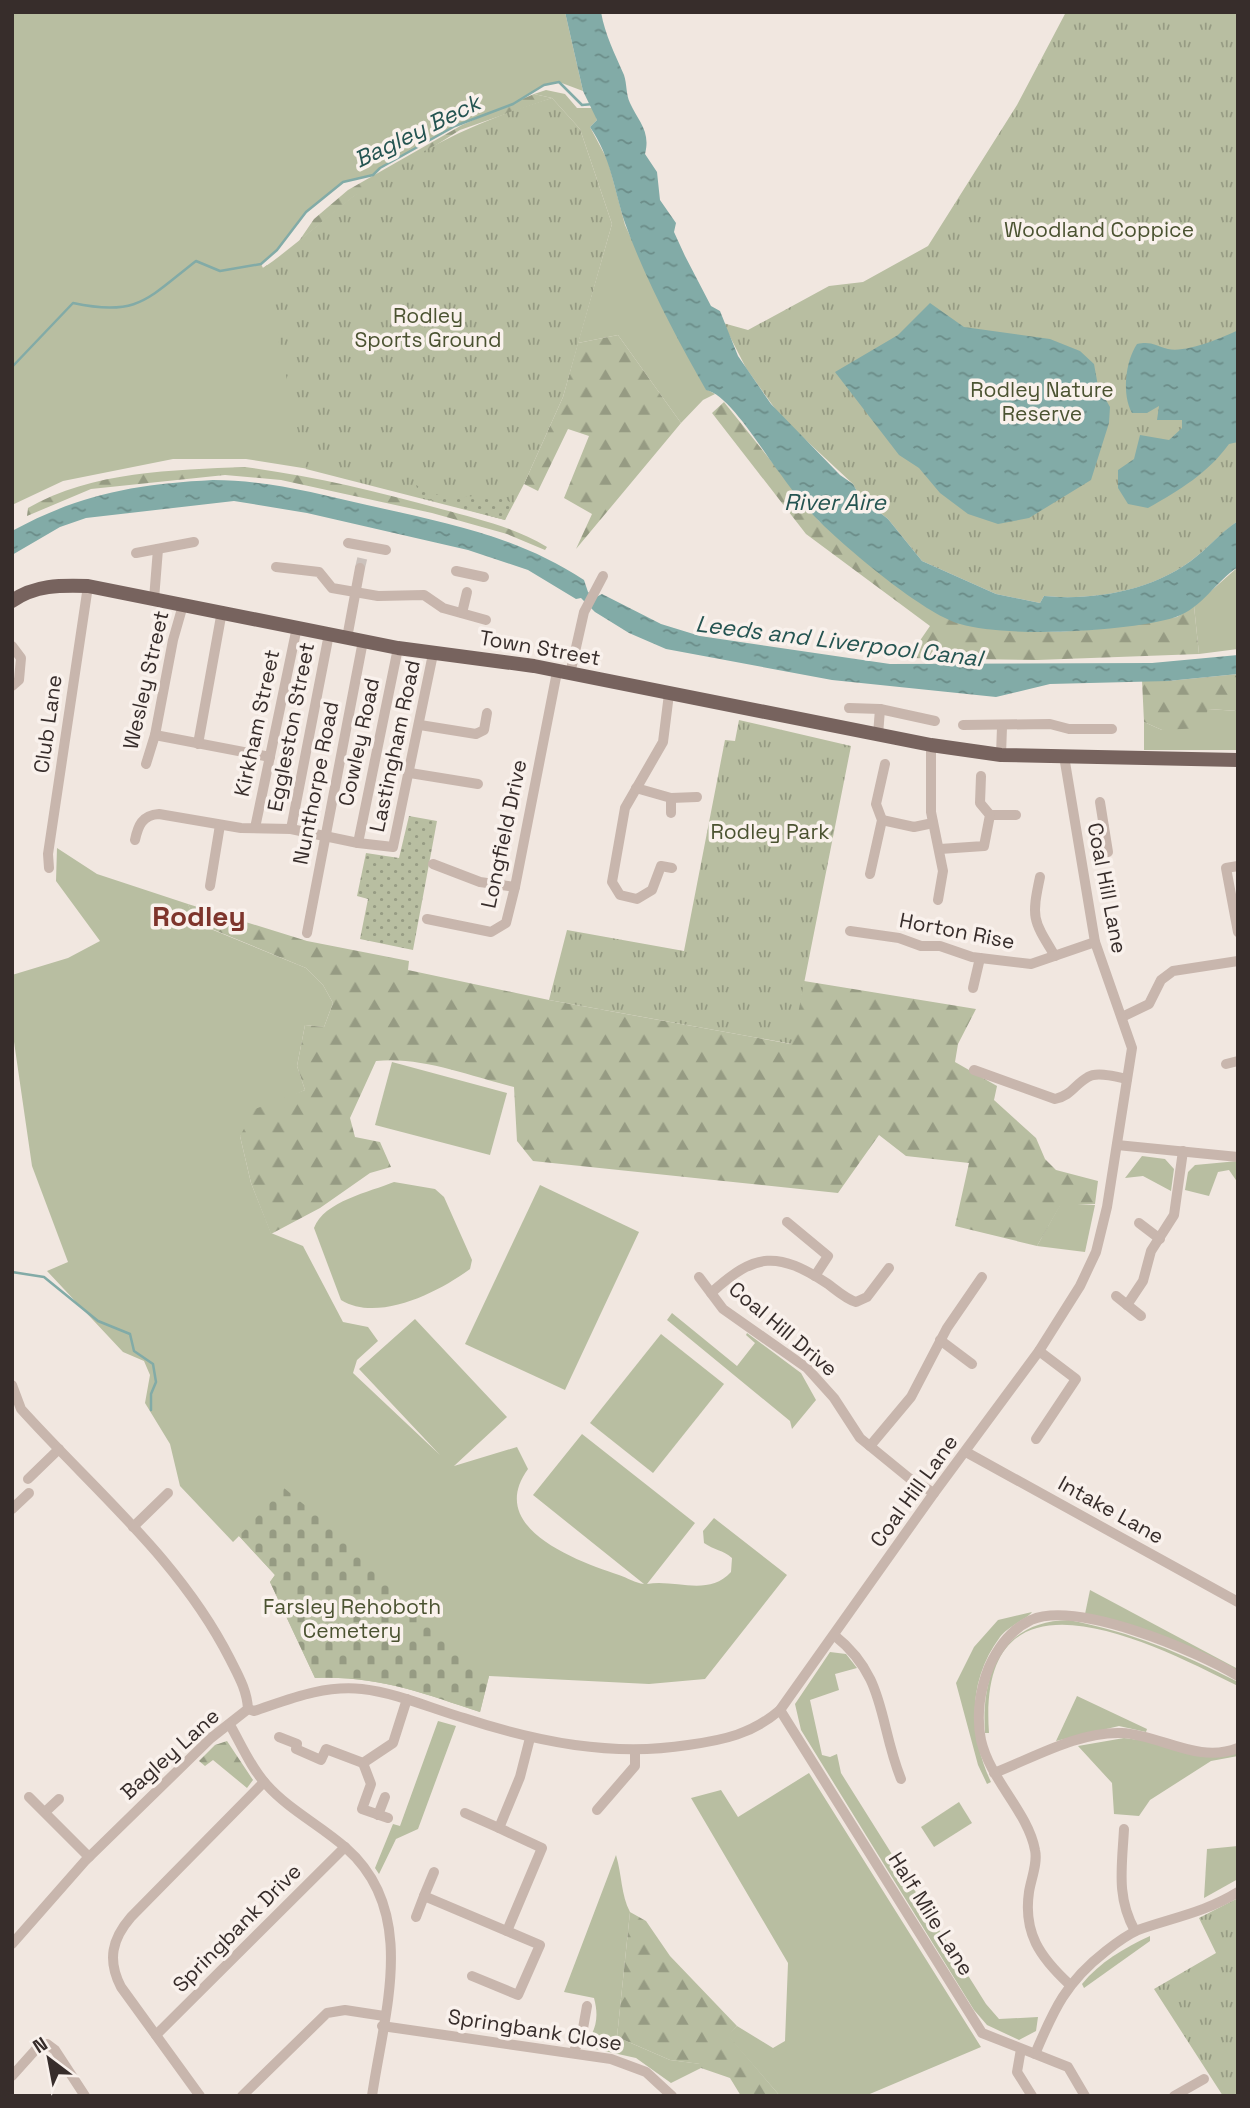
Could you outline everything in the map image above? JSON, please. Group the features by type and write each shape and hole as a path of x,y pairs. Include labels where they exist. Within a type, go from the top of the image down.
{"main road":[{"name":"Town Street","path":"12,601 23,594 48,586 88,586 398,648 485,658 931,745 1001,755 1238,760"}],"street":[{"path":"136,553 194,542"},
{"path":"348,543 363,551 386,550"},
{"path":"154,599 158,549"},
{"path":"276,567 318,572 332,588 378,596 424,595 443,608 486,620"},
{"path":"348,638 360,568"},
{"path":"456,571 469,583"},
{"name":"Longfield Drive","path":"436,917 491,932 506,923 563,673 584,612 603,576"},
{"path":"469,583 484,577"},
{"path":"462,613 469,583"},
{"name":"Club Lane","path":"50,868 48,854 88,586"},
{"name":"Wesley Street","path":"146,764 155,735 173,640 183,605"},
{"path":"198,744 222,611"},
{"name":"Kirkham Street","path":"255,828 297,627"},
{"name":"Eggleston Street","path":"291,829 329,634"},
{"name":"Nunthorpe Road","path":"307,933 363,641"},
{"path":"12,646 21,658 19,680 12,686"},
{"name":"Cowley Road","path":"358,843 398,648"},
{"name":"Lastingham Road","path":"358,843 393,847 433,654"},
{"path":"669,694 663,742 625,807 612,882 620,895 637,899 652,890 661,866 672,868"},
{"path":"849,708 880,709 935,721"},
{"path":"878,735 880,709"},
{"path":"420,725 476,734 484,730 487,713"},
{"path":"963,725 1002,727 1050,724 1069,729 1112,729"},
{"path":"1001,755 1002,727"},
{"path":"155,735 270,757"},
{"path":"931,745 933,823 943,871 938,900"},
{"name":"Coal Hill Lane","path":"248,1709 254,1711 308,1691 362,1689 407,1699 530,1738 635,1750 659,1749 740,1736 761,1726 780,1710 934,1493 1040,1352 1080,1286 1096,1252 1107,1207 1132,1048 1095,942 1082,831 1064,756"},
{"path":"870,874 882,820 876,804 885,764"},
{"path":"410,773 478,784"},
{"path":"981,776 980,803 990,815"},
{"path":"636,788 671,798 697,797"},
{"path":"671,798 671,813"},
{"path":"1100,802 1101,827 1108,852"},
{"path":"135,840 141,821 152,814 220,825 291,829 358,843"},
{"path":"940,849 984,846 990,815"},
{"path":"990,815 1016,815"},
{"path":"882,820 914,827 933,823"},
{"path":"210,886 220,825"},
{"path":"446,855 438,866 480,882 515,887"},
{"path":"1238,866 1226,868 1238,932"},
{"path":"1040,877 1032,912 1055,956"},
{"name":"Horton Rise","path":"850,931 899,938 921,946 940,946 980,958 1031,964 1095,942"},
{"path":"973,988 980,958"},
{"path":"1122,1017 1149,1004 1167,974 1238,961"},
{"path":"1226,1064 1238,1061"},
{"path":"974,1070 1055,1099 1066,1097 1087,1077 1094,1074 1127,1079"},
{"path":"1117,1145 1238,1157"},
{"path":"1127,1305 1143,1282 1147,1261 1174,1215 1183,1151"},
{"path":"787,1222 828,1256 815,1276"},
{"path":"1139,1223 1160,1239"},
{"path":"710,1293 734,1272 752,1263 783,1261 796,1264 856,1302 867,1297 889,1268"},
{"name":"Coal Hill Drive","path":"699,1277 723,1309 807,1368 834,1398 859,1438 909,1478 934,1493"},
{"path":"870,1446 911,1397 940,1340 982,1277"},
{"path":"1116,1296 1141,1316"},
{"path":"940,1340 972,1364"},
{"path":"1036,1439 1076,1379 1040,1352"},
{"name":"Bagley Lane","path":"12,1385 17,1412 59,1449 183,1581 204,1611 243,1683 248,1709 211,1738 89,1857 58,1888 12,1944"},
{"path":"28,1479 59,1449"},
{"name":"Intake Lane","path":"966,1452 1238,1602"},
{"path":"12,1508 29,1493"},
{"path":"133,1527 168,1493"},
{"path":"1069,1984 1042,1956 1031,1938 1027,1919 1035,1850 994,1773 981,1740 979,1709 983,1683 995,1655 1009,1634 1032,1620 1053,1616 1125,1627 1238,1676"},
{"path":"834,1635 852,1649 869,1671 901,1779"},
{"path":"363,1763 393,1743 407,1699"},
{"name":"Half Mile Lane","path":"780,1710 982,2033 1068,2067 1085,2096"},
{"path":"230,1725 264,1782 292,1808 345,1847 372,1879 391,1926 391,1971 372,2096"},
{"path":"994,1773 1104,1733 1142,1736 1205,1753 1238,1748"},
{"path":"279,1737 298,1744 296,1749 321,1760 326,1749 363,1763 371,1784 362,1809 383,1816 385,1797"},
{"path":"499,1828 520,1777 530,1738"},
{"path":"597,1810 635,1766 635,1750"},
{"path":"200,2096 114,1973 113,1949 119,1930 264,1782"},
{"path":"29,1797 89,1857"},
{"path":"45,1812 59,1799"},
{"path":"466,1813 542,1847 507,1931"},
{"path":"1124,1829 1121,1885 1124,1912 1135,1931"},
{"name":"Springbank Drive","path":"156,2035 345,1847"},
{"path":"416,1917 434,1872"},
{"path":"1035,2054 1056,2003 1069,1984 1093,1961 1135,1931 1186,1917 1238,1892"},
{"path":"424,1896 540,1945 517,1995 472,1976"},
{"path":"573,2053 582,2034 587,2006"},
{"name":"Springbank Close","path":"242,2096 327,2013 345,2010 383,2021 611,2059 646,2072 672,2096"},
{"path":"12,2077 38,2046 47,2044 55,2050 85,2096"},
{"path":"1021,2049 1017,2072 1032,2096"},
{"path":"1174,2096 1204,2079"}],"green space":[{"path":"12,12 565,12 583,91 559,82 544,85 513,104 455,126 380,168 373,175 343,182 306,212 277,250 261,264 263,268 267,265 309,469 246,459 173,459 63,481 12,505"},
{"name":"Rodley Nature Reserve","path":"1066,12 1238,12 1238,521 1181,568 1144,585 1104,595 1044,596 1040,603 996,594 922,561 888,519 860,497 853,484 781,417 746,368 723,323 748,330 829,286 863,282 928,246 1017,105"},
{"path":"546,90 565,94 577,108 594,108 597,120 590,127 608,161 625,225 666,314 706,389 715,394 703,400 681,423 618,335 578,343 612,224 580,129 552,98 534,94"},
{"path":"534,94 552,98 460,130 353,197 299,241 314,219 348,190 462,125"},
{"name":"Rodley Sports Ground","path":"552,98 580,129 612,224 563,397 505,520 306,469 263,268 351,198 399,166 472,127"},
{"path":"618,335 681,423 576,549 592,514 564,498 589,436 568,429 538,491 524,484 563,397 578,343"},
{"path":"724,402 819,521 919,602 1006,629 1058,632 1109,628 1177,617 1194,606 1199,654 1037,660 908,658 930,626 806,534 712,413"},
{"path":"245,467 319,479 417,502 496,524 547,547 545,550 507,534 432,513 281,480 225,475 91,489 27,516 28,508 79,486 134,475"},
{"path":"416,485 447,497 492,496 512,503 505,520 420,497"},
{"path":"1238,567 1238,649 1199,654 1194,606"},
{"path":"1238,674 1238,711 1208,709 1202,728 1162,730 1144,722 1142,680 1168,681"},
{"path":"1208,709 1238,711 1238,750 1144,750 1144,722 1162,730"},
{"name":"Rodley Park","path":"739,720 851,746 792,1044 549,1000 567,930 684,951 725,740 735,741"},
{"path":"409,816 437,821 413,950 360,939 368,899 357,896 366,853 399,858"},
{"path":"57,848 97,874 188,904 196,923 306,968 323,985 333,1003 324,1027 305,1025 297,1066 305,1090 290,1097 240,1136 251,1183 271,1233 303,1246 343,1322 368,1327 378,1341 357,1360 353,1373 440,1455 359,1369 415,1319 507,1417 454,1466 517,1447 528,1469 518,1490 518,1508 527,1525 542,1539 581,1561 644,1584 533,1495 582,1434 695,1523 647,1584 712,1584 731,1572 732,1558 704,1543 703,1531 714,1518 787,1575 705,1679 649,1684 489,1676 480,1712 379,1682 315,1678 270,1582 275,1575 239,1536 233,1542 180,1486 170,1444 145,1403 150,1375 144,1361 123,1352 47,1271 68,1262 32,1166 12,1028 12,975 68,958 100,941 56,881"},
{"path":"188,904 307,941 409,961 408,970 549,1000 791,1044 804,981 976,1009 958,1044 955,1062 997,1086 994,1100 1036,1138 1045,1159 1056,1170 1098,1181 1095,1204 1060,1206 1037,1246 955,1226 969,1163 906,1156 879,1135 838,1193 533,1161 517,1141 514,1087 428,1064 393,1060 376,1061 350,1118 355,1137 380,1142 391,1167 370,1173 320,1208 271,1234 251,1183 240,1136 255,1109 305,1090 297,1066 305,1025 324,1027 333,1003 323,985 306,968 195,922"},
{"path":"392,1062 507,1093 490,1155 375,1125"},
{"path":"1142,1156 1165,1159 1174,1169 1171,1191 1143,1176 1125,1178"},
{"path":"1238,1161 1238,1183 1229,1170 1218,1172 1209,1196 1185,1190 1188,1172 1195,1165"},
{"path":"394,1182 435,1189 444,1197 472,1260 470,1269 442,1287 408,1302 372,1308 356,1306 341,1300 314,1228 319,1219 337,1204"},
{"path":"540,1185 639,1232 565,1390 465,1344"},
{"path":"1060,1205 1095,1205 1085,1252 1037,1246"},
{"path":"672,1313 737,1366 755,1343 747,1333 801,1373 816,1400 792,1429 790,1421 667,1320"},
{"path":"661,1334 724,1384 653,1473 590,1423"},
{"name":"Farsley Rehoboth Cemetery","path":"284,1488 392,1578 489,1676 480,1712 379,1682 315,1678 270,1582 275,1575 239,1536"},
{"path":"1090,1590 1238,1669 1238,1673 1085,1614"},
{"path":"1032,1612 1000,1637 989,1654 977,1690 975,1727 978,1746 991,1782 987,1784 978,1765 956,1683 974,1647 998,1620"},
{"path":"1069,1620 1115,1631 1156,1645 1238,1682 1238,1686 1161,1650 1118,1634 1076,1626 1039,1627 1010,1643 992,1677 989,1733 985,1733 987,1690 1000,1654 1012,1640 1027,1630 1046,1623"},
{"path":"830,1652 846,1654 857,1668 835,1674 839,1690 810,1700 822,1755 830,1757 837,1754 841,1773 986,2004 999,2019 1038,2017 1036,2031 1019,2040 987,2025 974,2010 801,1730 795,1704"},
{"path":"1077,1696 1147,1729 1146,1732 1119,1726 1056,1741"},
{"path":"438,1721 456,1726 418,1829 396,1839 379,1874 375,1868 393,1824 400,1826"},
{"path":"1124,1738 1238,1753 1238,1756 1211,1761 1150,1800 1139,1816 1114,1814 1112,1783 1078,1746"},
{"path":"227,1741 253,1780 247,1788 213,1760 205,1766 199,1761 215,1745"},
{"path":"809,1773 981,2047 865,2096 780,2096 727,2035 737,2026 773,2048 785,2041 788,1963 691,1798 721,1790 738,1817"},
{"path":"959,1802 972,1823 934,1847 921,1827"},
{"path":"1238,1846 1238,1879 1204,1898 1207,1849"},
{"path":"616,1855 630,1912 617,2037 670,2060 701,2064 701,2068 671,2083 636,2058 582,2046 591,2036 596,2024 594,1998 564,1992"},
{"path":"1238,1898 1238,2096 1223,2096 1154,1989 1216,1953 1199,1918"},
{"path":"630,1912 646,1921 670,1956 737,2026 728,2035 780,2096 741,2096 730,2078 701,2068 700,2064 670,2060 617,2037"},
{"path":"1150,1936 1150,1941 1084,1988 1082,1984 1105,1962"}],"water":[{"name":"River Aire","path":"565,12 601,12 624,75 629,100 645,133 645,154 657,172 660,200 676,223 674,232 711,306 720,311 738,356 771,404 840,475 853,484 860,497 888,519 922,561 996,594 1040,603 1044,596 1104,595 1144,585 1181,568 1238,521 1238,567 1194,607 1176,617 1129,626 1037,632 981,628 945,618 866,563 803,504 735,413 715,394 706,390 684,350 642,266 625,223 603,150 590,127 597,120 583,91"},
{"path":"930,303 964,327 1050,339 1080,351 1094,364 1098,386 1110,407 1109,423 1091,480 1029,518 998,524 968,514 940,493 919,468 899,455 835,372 898,335"},
{"path":"1238,330 1238,442 1229,444 1212,464 1193,480 1148,508 1128,504 1118,488 1118,470 1134,459 1140,435 1169,440 1182,428 1182,420 1157,420 1159,406 1147,413 1132,413 1127,397 1126,379 1137,344 1184,349 1214,341"},
{"path":"213,480 291,488 479,532 506,541 558,565 584,580 588,592 596,597 602,594 661,624 700,636 890,664 1152,663 1238,655 1238,674 1168,681 1050,684 996,697 832,680 666,649 629,633 595,612 581,598 576,599 528,570 468,550 307,513 234,501 86,518 60,527 12,555 12,531 61,508 133,488"}],"waterway":[{"name":"Bagley Beck","path":"12,367 73,303 113,308 140,302 196,261 220,271 261,264 277,250 306,212 343,182 373,175 380,168 455,126 513,104 544,85 559,82 582,105 593,104"},
{"name":"Bagley Beck","path":"12,1272 44,1277 98,1321 130,1334 134,1351 153,1364 156,1382 151,1394 151,1410"}],"tunnel":[{"path":"360,568 363,555"}],"district":[{"name":"Rodley","path":"199,916"}],"park label":[{"name":"Woodland Coppice","path":"1099,230"}],"water label":[{"name":"Leeds and Liverpool Canal","path":"839,641"}]}
